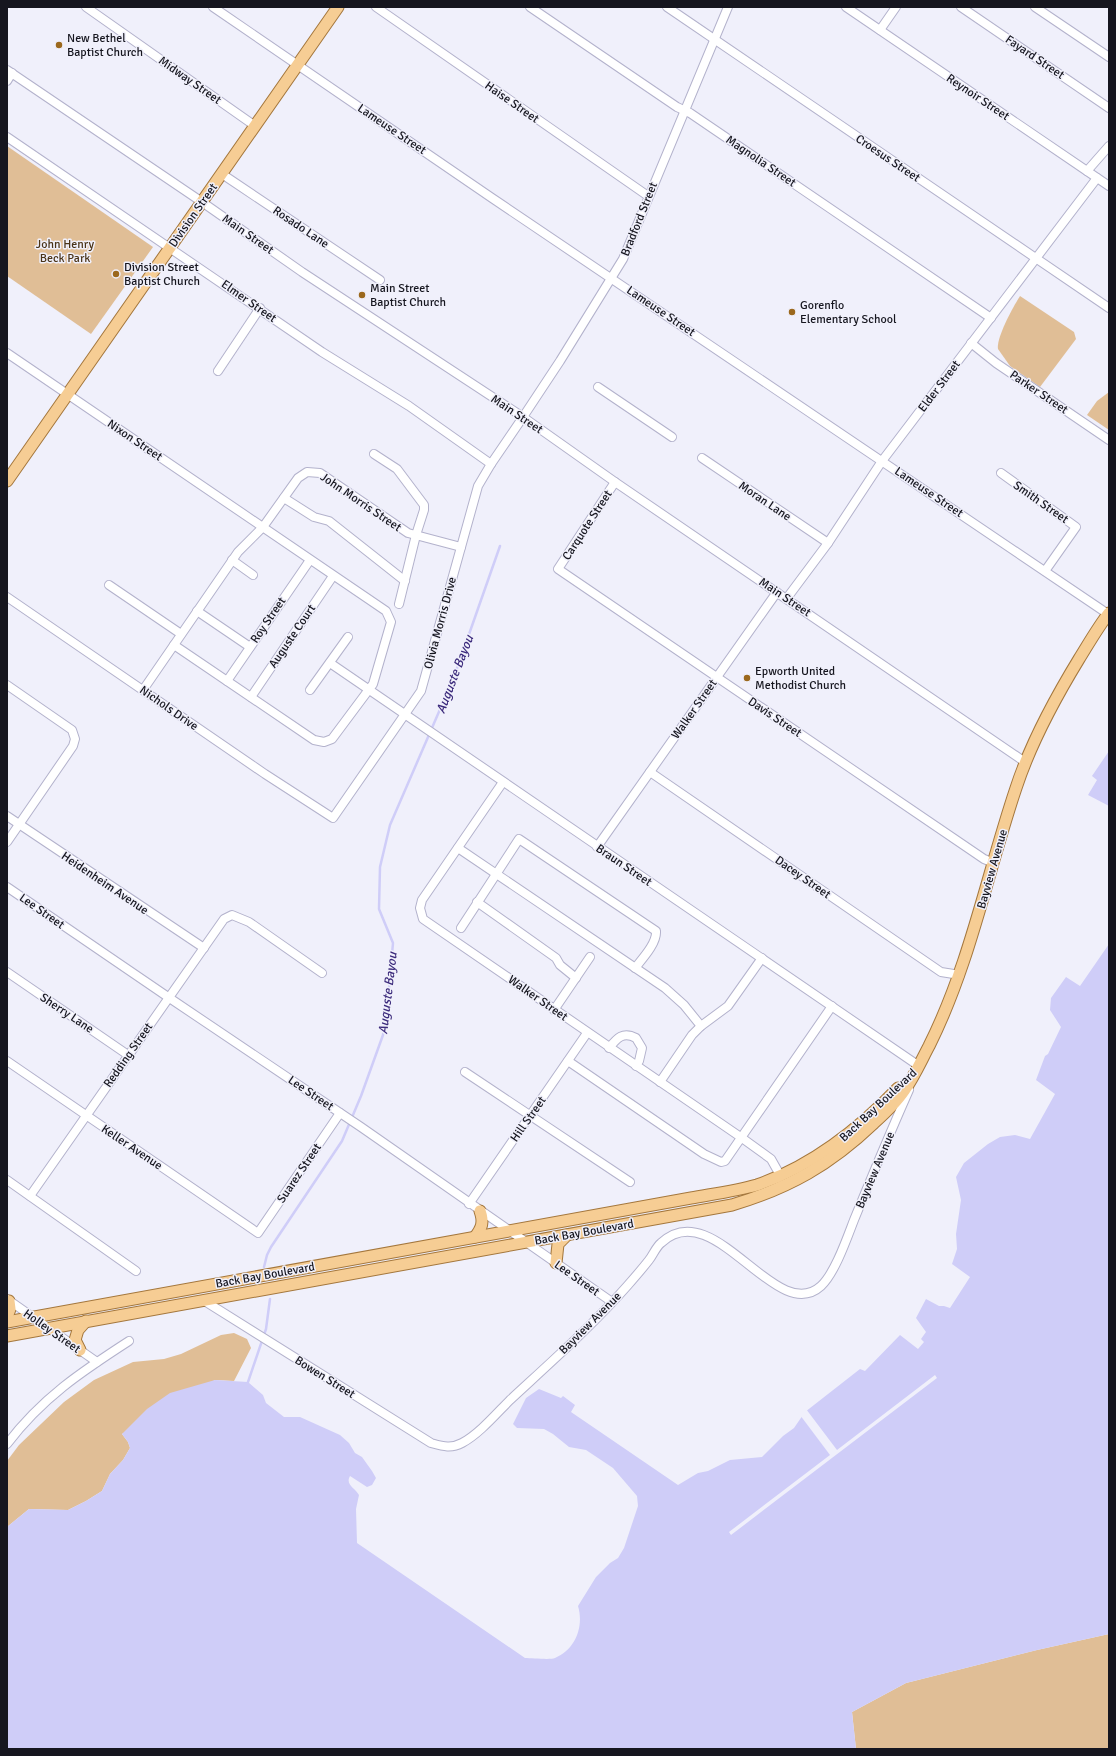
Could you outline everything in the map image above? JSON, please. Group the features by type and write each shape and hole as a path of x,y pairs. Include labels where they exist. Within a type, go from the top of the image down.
{"main road":[{"name":"Division Street","path":"7,481 338,7"},
{"name":"Bayview Avenue","path":"919,1066 942,1020 960,975 1004,826 1026,762 1043,723 1054,703 1108,613"},
{"name":"Back Bay Boulevard","path":"7,1322 32,1316 476,1238 757,1185 819,1155 843,1139 888,1098 919,1066"},
{"name":"Back Bay Boulevard","path":"7,1336 732,1205 785,1187 809,1174 852,1144 885,1113 904,1092 919,1066"},
{"path":"476,1238 482,1229 483,1220 480,1211"},
{"path":"556,1263 558,1244 567,1235"},
{"path":"7,1317 10,1309 8,1300"},
{"path":"80,1350 75,1340 78,1330 86,1321"}],"street":[{"name":"Midway Street","path":"86,7 255,126"},
{"name":"Lameuse Street","path":"213,7 1108,613"},
{"name":"Haise Street","path":"376,7 648,196"},
{"name":"Magnolia Street","path":"530,7 786,177 991,318"},
{"name":"Croesus Street","path":"667,7 1109,308"},
{"name":"Bradford Street","path":"523,417 623,259 728,7"},
{"name":"Reynoir Street","path":"846,7 1109,186"},
{"path":"880,30 896,7"},
{"name":"Fayard Street","path":"961,7 1109,108"},
{"path":"1035,7 1109,57"},
{"path":"7,82 10,71"},
{"name":"Main Street","path":"10,71 302,272 523,417 615,482 1026,762"},
{"name":"Elmer Street","path":"7,137 353,372 409,406 491,464"},
{"path":"1087,171 1109,146"},
{"name":"Rosado Lane","path":"222,174 380,280"},
{"name":"Elder Street","path":"787,598 828,543 882,461 1097,178"},
{"path":"218,371 260,308"},
{"name":"Parker Street","path":"971,343 1002,367 1109,440"},
{"name":"Nixon Street","path":"7,353 263,527"},
{"path":"598,386 672,437"},
{"name":"Olivia Morris Drive","path":"333,818 421,691 478,486 523,417"},
{"path":"374,454 397,469 422,501 424,510 416,535 399,604"},
{"name":"Moran Lane","path":"702,458 828,543"},
{"name":"John Morris Street","path":"284,498 298,478 306,472 320,473 403,530 461,547"},
{"name":"Smith Street","path":"1001,473 1076,527 1045,571"},
{"name":"Carquote Street","path":"558,569 615,482"},
{"path":"143,690 232,560 263,527 284,498 314,517 329,520 405,581"},
{"path":"174,645 314,740 324,742 332,739 369,690 376,678 391,626 390,618 386,611 263,527"},
{"path":"232,560 253,574"},
{"name":"Roy Street","path":"227,681 310,560"},
{"name":"Davis Street","path":"558,569 984,859 994,863"},
{"name":"Auguste Court","path":"251,697 333,576"},
{"path":"109,585 181,634"},
{"name":"Walker Street","path":"597,847 777,592"},
{"name":"Nichols Drive","path":"7,597 265,774 333,818"},
{"path":"197,611 250,647"},
{"path":"310,690 348,637"},
{"name":"Braun Street","path":"330,663 919,1066"},
{"path":"7,684 72,730 75,734 73,746 7,842"},
{"name":"Dacey Street","path":"650,772 935,968 949,974 960,975"},
{"name":"Walker Street","path":"503,782 422,900 420,908 423,919 742,1138 771,1159 777,1166 780,1175"},
{"name":"Heidenheim Avenue","path":"7,816 204,948"},
{"path":"461,928 519,839 656,930 657,935 636,968"},
{"path":"458,848 636,968 674,996 701,1026"},
{"name":"Lee Street","path":"7,887 361,1127 469,1204 612,1302"},
{"path":"477,902 556,958 560,966 576,978"},
{"name":"Redding Street","path":"30,1196 168,997 204,948 218,926 227,916 238,917 248,922 322,973"},
{"path":"554,1010 590,957"},
{"path":"660,1082 692,1035 701,1026 728,1006 762,958"},
{"name":"Sherry Lane","path":"7,972 128,1055"},
{"path":"568,1061 710,1158 721,1162 725,1161 742,1138 832,1006"},
{"name":"Hill Street","path":"469,1204 587,1033"},
{"path":"609,1048 620,1036 627,1035 636,1038 642,1048 636,1066"},
{"name":"Keller Avenue","path":"7,1061 258,1233"},
{"name":"Bayview Avenue","path":"450,1447 462,1444 474,1434 612,1302 635,1277 661,1243 675,1233 691,1231 712,1238 787,1291 799,1294 813,1292 821,1286 839,1256 919,1066"},
{"path":"465,1072 630,1182"},
{"name":"Suarez Street","path":"258,1233 342,1114"},
{"path":"7,1180 136,1271"},
{"name":"Holley Street","path":"8,1300 97,1362"},
{"name":"Bowen Street","path":"202,1300 431,1442 444,1447 450,1447"},
{"path":"7,1444 28,1419 54,1393 77,1375 129,1341"}],"green space":[{"name":"John Henry Beck Park","path":"7,146 153,247 91,334 7,276"},
{"path":"1020,296 1074,332 1076,339 1040,387 1010,366 998,349 1002,330"},
{"path":"1109,392 1109,430 1087,415 1097,401"},
{"path":"234,1333 247,1339 251,1348 234,1381 215,1380 122,1434 128,1442 130,1448 123,1460 110,1474 102,1491 68,1510 29,1509 7,1527 7,1461 19,1445 64,1402 94,1380 133,1362 164,1359 181,1354 221,1335"},
{"path":"1109,1634 1109,1749 856,1749 852,1712 906,1683 1037,1650"}],"water":[{"path":"1109,751 1109,806 1088,795 1097,780 1092,776"},
{"path":"1109,944 1109,1634 1037,1650 906,1683 852,1712 856,1749 7,1749 7,1527 29,1509 68,1510 102,1491 110,1474 123,1460 130,1448 128,1442 122,1434 147,1409 170,1393 215,1380 248,1382 263,1395 266,1403 284,1417 300,1417 340,1435 349,1443 355,1453 362,1457 376,1478 372,1485 367,1487 350,1476 349,1479 350,1484 359,1495 356,1509 357,1543 525,1658 553,1659 562,1654 573,1643 577,1636 580,1621 578,1606 596,1577 610,1563 618,1558 624,1548 638,1506 637,1496 613,1468 586,1450 569,1447 553,1434 544,1429 517,1428 513,1424 526,1398 539,1389 561,1398 563,1396 575,1405 571,1412 678,1485 698,1473 708,1471 730,1460 762,1457 783,1436 794,1428 805,1412 860,1369 865,1371 900,1335 918,1349 924,1342 921,1339 926,1332 916,1318 926,1299 939,1306 950,1308 970,1277 952,1264 957,1249 956,1234 961,1200 956,1177 964,1163 988,1144 1000,1137 1015,1135 1030,1139 1055,1094 1036,1080 1045,1056 1048,1054 1061,1027 1050,1010 1051,998 1066,977 1080,986"}],"pier":[{"path":"935,1375 937,1378 731,1535 729,1532 830,1455 800,1415 806,1409 837,1450"}],"waterway":[{"name":"Auguste Bayou","path":"264,1267 271,1247 342,1141 361,1096 383,1035 393,943 379,909 380,867 390,825 454,677 500,546"},
{"name":"Auguste Bayou","path":"248,1382 266,1329 270,1299"}],"place":[{"name":"New Bethel Baptist Church","path":"59,45"},
{"name":"Division Street Baptist Church","path":"116,274"},
{"name":"Main Street Baptist Church","path":"362,295"},
{"name":"Gorenflo Elementary School","path":"792,312"},
{"name":"Epworth United Methodist Church","path":"747,678"}]}
